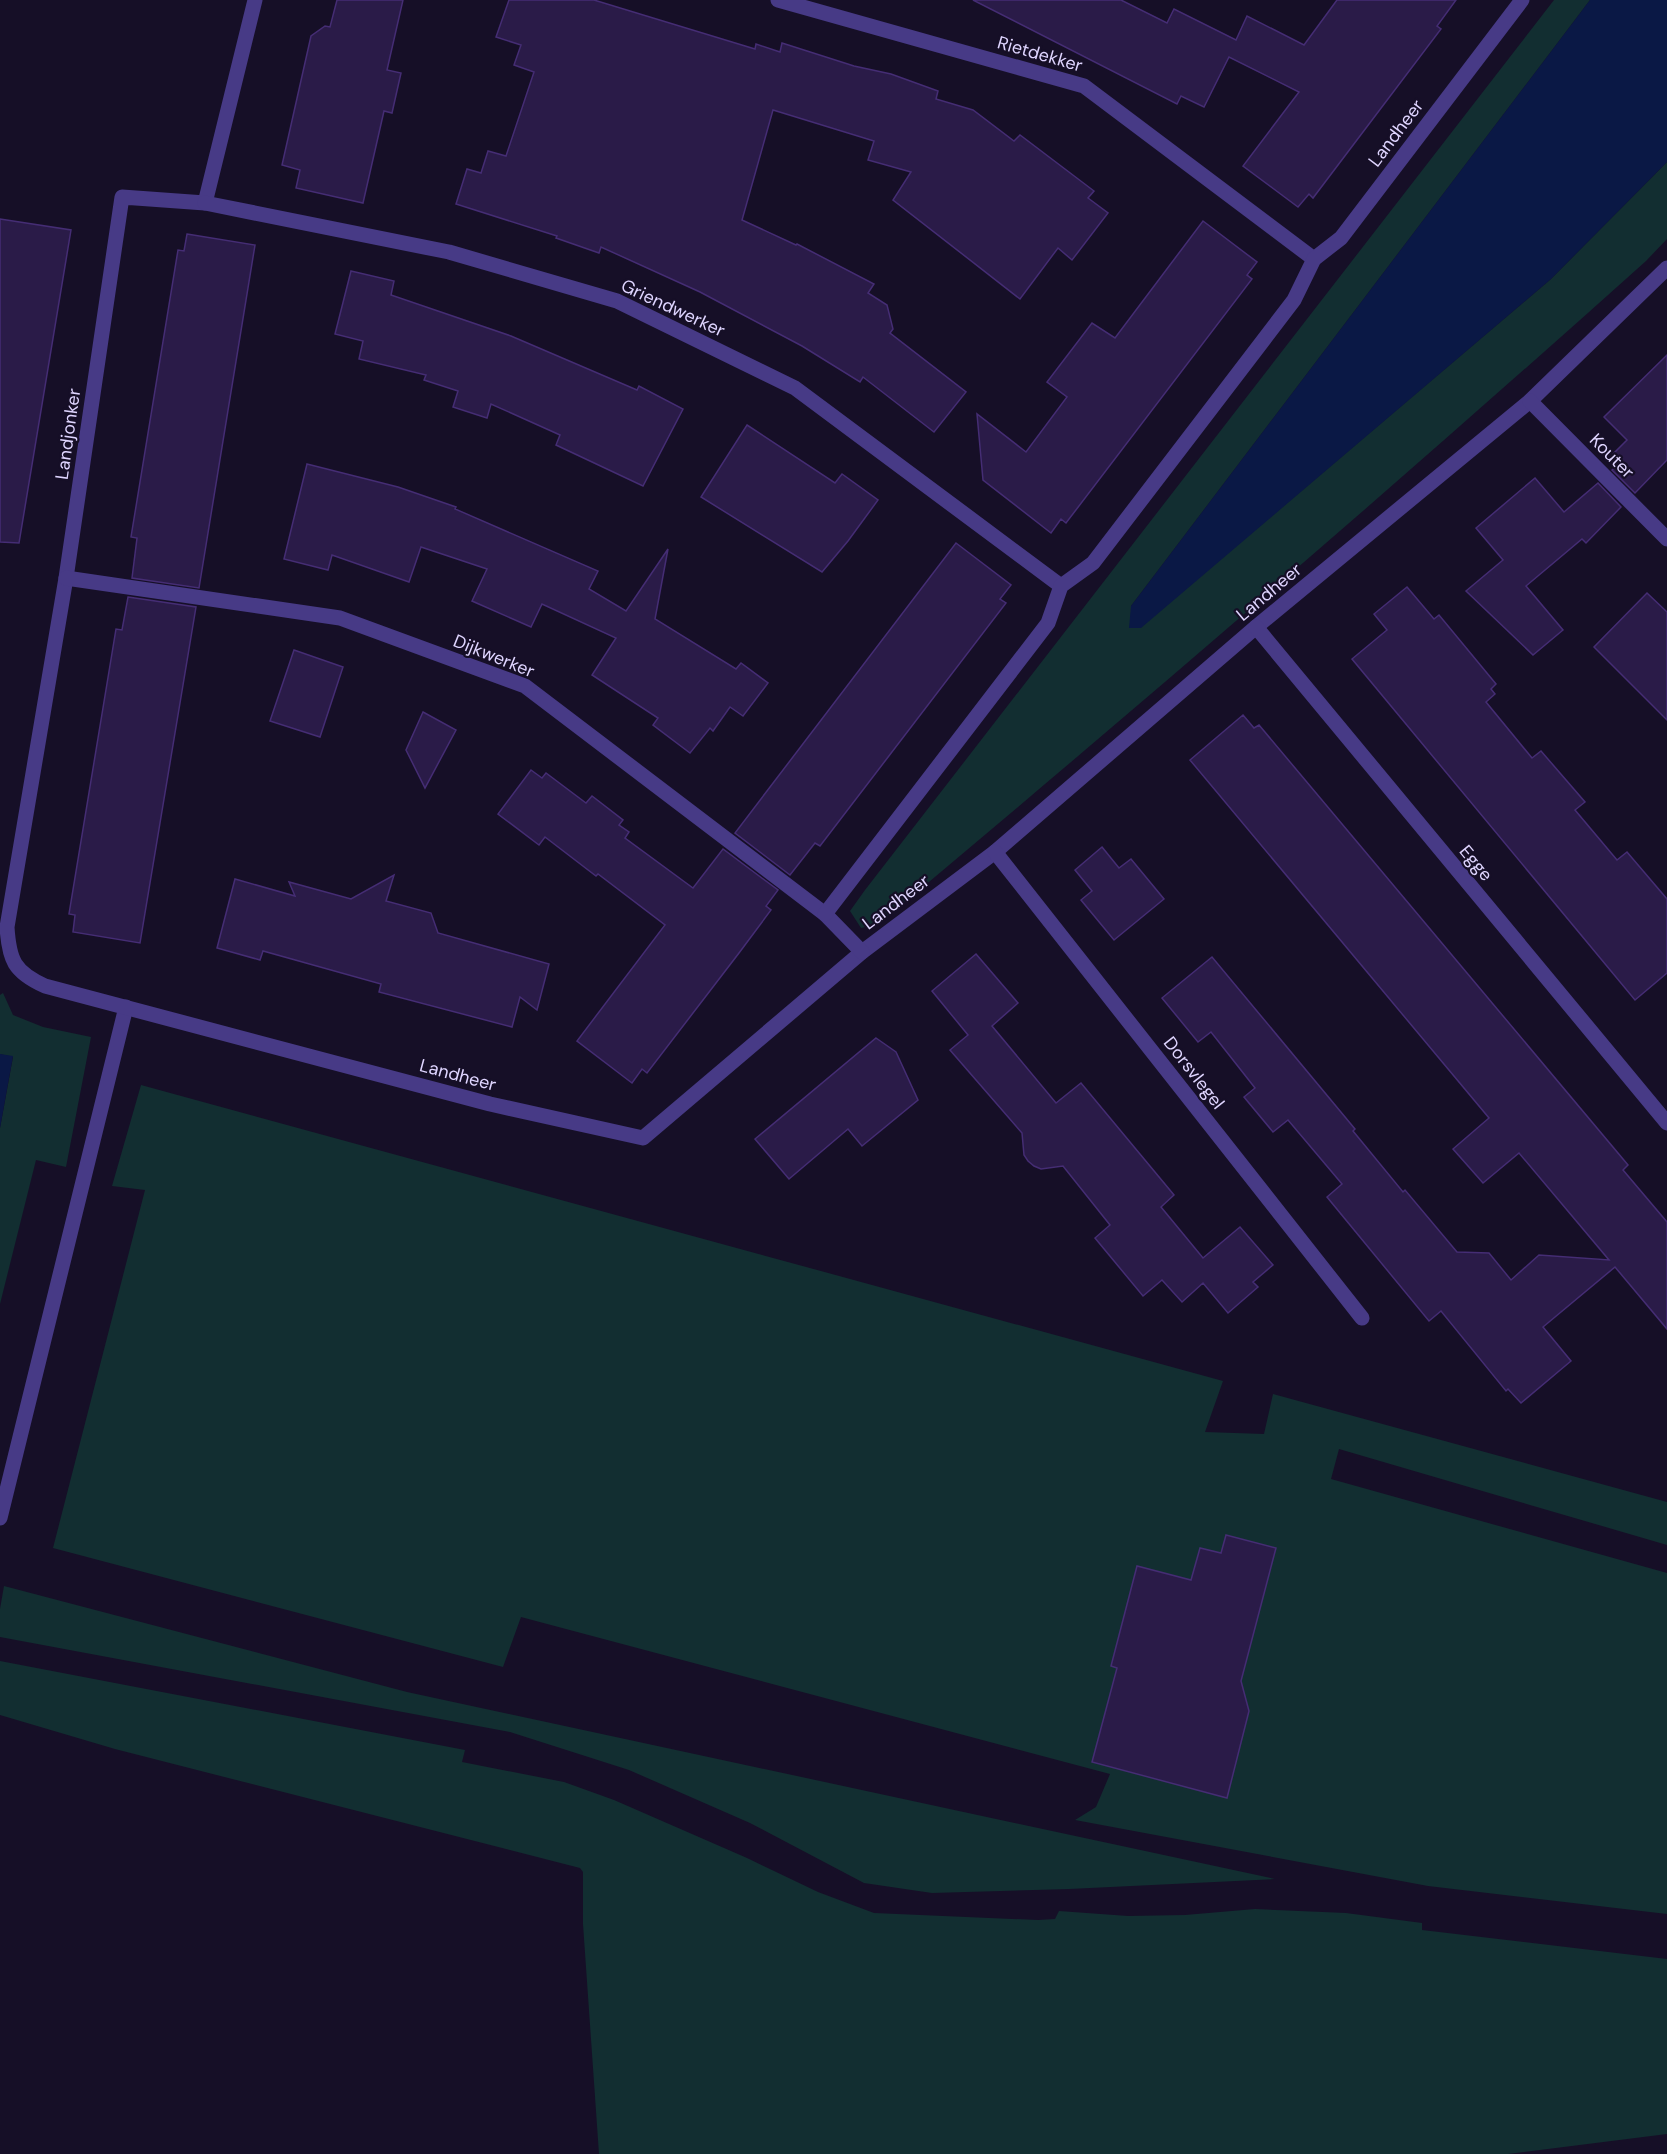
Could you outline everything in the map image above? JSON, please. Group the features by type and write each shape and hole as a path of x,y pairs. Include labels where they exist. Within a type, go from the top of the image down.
{"street":[{"path":"206,203 255,0"},
{"name":"Rietdekker","path":"778,0 1084,86 1314,259"},
{"name":"Landheer","path":"1061,586 1093,563 1101,553 1294,300 1314,259 1341,238 1522,0"},
{"name":"Landjonker","path":"14,964 9,949 7,927 66,578 122,197 206,203"},
{"name":"Griendwerker","path":"206,203 449,252 616,301 795,388 1061,586"},
{"name":"Landheer","path":"14,964 28,978 45,986 489,1104 643,1138 861,952 995,852 1256,627 1530,401 1667,268"},
{"name":"Kouter","path":"1530,401 1667,539"},
{"name":"Dijkwerker","path":"66,578 340,618 525,686 825,914 861,952"},
{"path":"825,914 1048,623 1061,586"},
{"name":"Egge","path":"1256,627 1667,1123"},
{"name":"Dorsvlegel","path":"995,852 1362,1318"},
{"path":"0,1518 126,1007"}],"green space":[{"path":"1554,0 1590,0 1131,606 1141,627 1551,279 1667,162 1667,239 1646,261 1457,429 1169,678 879,924 861,928 850,911 865,890"},
{"path":"3,993 13,1015 43,1027 91,1037 66,1167 36,1160 0,1304 0,1128 13,1057 0,1054 0,995"},
{"path":"141,1085 1223,1381 1205,1432 1264,1434 1273,1394 1667,1502 1667,1545 1339,1449 1331,1479 1667,1573 1667,1914 1428,1886 1075,1820 1096,1807 1110,1774 521,1617 503,1667 53,1548 145,1190 112,1186"},
{"path":"4,1586 407,1692 1275,1879 932,1893 864,1883 750,1823 629,1770 510,1732 0,1637 0,1609"},
{"path":"0,1661 465,1750 462,1762 564,1782 614,1800 747,1858 818,1892 874,1913 1038,1920 1055,1919 1059,1911 1128,1916 1185,1915 1255,1909 1346,1913 1422,1923 1422,1930 1667,1959 1667,2134 1508,2154 599,2154 583,1924 583,1872 580,1868 115,1749 0,1715"}],"water":[{"path":"1590,0 1667,0 1667,162 1551,279 1141,628 1129,628 1131,606"},
{"path":"0,1054 13,1056 0,1128"}],"building":[{"path":"337,0 403,0 387,70 401,73 392,113 384,111 363,203 296,188 300,170 282,165 311,36 325,26 330,27"},
{"path":"509,0 594,0 755,49 756,44 780,52 782,43 854,66 891,74 938,91 936,99 973,110 1014,141 1020,135 1094,191 1088,198 1108,213 1072,260 1058,248 1020,299 893,200 911,172 868,160 874,141 773,110 742,220 797,244 874,284 868,293 887,305 893,329 890,333 966,392 934,432 863,377 860,382 802,346 700,292 601,247 599,253 556,238 557,236 456,204 467,169 481,173 488,151 506,156 534,72 514,65 521,45 496,37"},
{"path":"973,0 1121,0 1167,23 1174,9 1236,40 1247,16 1304,45 1337,0 1456,0 1437,26 1441,29 1313,198 1309,194 1298,207 1243,166 1299,92 1229,57 1204,107 1181,96 1177,104"},
{"path":"0,219 71,230 19,543 0,542"},
{"path":"1203,221 1257,262 1247,275 1252,279 1066,523 1061,519 1051,533 983,480 977,414 1026,452 1067,397 1047,382 1092,323 1115,338"},
{"path":"187,234 255,245 199,588 132,578 137,538 131,537 178,250 184,251"},
{"path":"351,271 394,281 391,295 511,336 637,390 639,386 683,409 643,486 556,445 560,435 491,404 487,418 453,407 458,391 424,380 426,375 359,359 363,341 335,334"},
{"path":"1667,355 1667,460 1635,493 1612,470 1622,462 1613,454 1627,440 1604,417"},
{"path":"747,425 835,483 842,474 878,500 822,572 701,497"},
{"path":"307,464 398,487 456,507 455,509 598,571 589,589 626,611 668,549 655,619 736,669 741,663 768,683 743,716 730,707 713,731 710,728 690,753 653,725 658,718 592,675 616,638 542,604 531,627 472,601 487,569 421,547 409,582 332,555 328,570 284,559"},
{"path":"1535,478 1564,512 1598,483 1621,507 1586,543 1582,539 1526,586 1563,630 1533,655 1466,591 1503,560 1476,528"},
{"path":"956,543 1011,585 1000,599 1006,603 820,846 815,843 790,875 735,833"},
{"path":"1407,587 1434,619 1439,615 1496,684 1491,689 1495,694 1486,702 1532,758 1541,751 1585,802 1575,810 1617,860 1627,852 1667,899 1667,973 1635,1000 1352,659 1387,630 1374,614"},
{"path":"1647,593 1667,612 1667,720 1594,647"},
{"path":"128,597 196,607 140,943 73,932 75,915 69,914 116,629 122,630"},
{"path":"294,650 343,667 320,737 270,721"},
{"path":"423,712 456,730 425,788 406,750"},
{"path":"1243,715 1254,728 1259,725 1628,1165 1623,1170 1667,1222 1667,1329 1615,1267 1543,1327 1571,1361 1521,1403 1508,1389 1506,1391 1441,1311 1429,1321 1327,1197 1342,1184 1288,1120 1273,1132 1244,1097 1255,1088 1211,1032 1198,1042 1162,998 1212,957 1355,1129 1353,1131 1403,1192 1405,1190 1457,1252 1489,1253 1511,1280 1539,1255 1609,1260 1519,1153 1483,1183 1453,1149 1489,1118 1190,760"},
{"path":"531,770 542,778 546,773 586,803 592,796 623,820 619,825 629,832 625,838 693,888 723,849 778,890 766,906 771,910 739,953 647,1073 642,1069 632,1083 577,1041 665,925 545,837 539,845 498,814"},
{"path":"1102,847 1119,868 1131,859 1164,899 1114,940 1081,900 1092,891 1075,870"},
{"path":"394,875 386,901 431,913 438,933 549,964 537,1010 520,997 512,1027 379,992 381,984 263,951 260,960 217,948 235,879 295,896 289,882 351,899"},
{"path":"976,954 1018,1003 992,1026 1056,1103 1081,1083 1174,1195 1161,1207 1203,1258 1240,1227 1273,1265 1253,1282 1258,1287 1228,1313 1203,1283 1182,1302 1162,1280 1143,1296 1095,1238 1110,1225 1063,1166 1041,1169 1028,1161 1024,1155 1022,1133 950,1050 968,1035 932,991"},
{"path":"876,1038 896,1052 918,1100 862,1146 848,1129 789,1179 755,1139"},
{"path":"1226,1535 1276,1548 1241,1681 1249,1711 1227,1798 1092,1762 1117,1668 1111,1666 1137,1566 1191,1580 1200,1548 1221,1553"}]}
